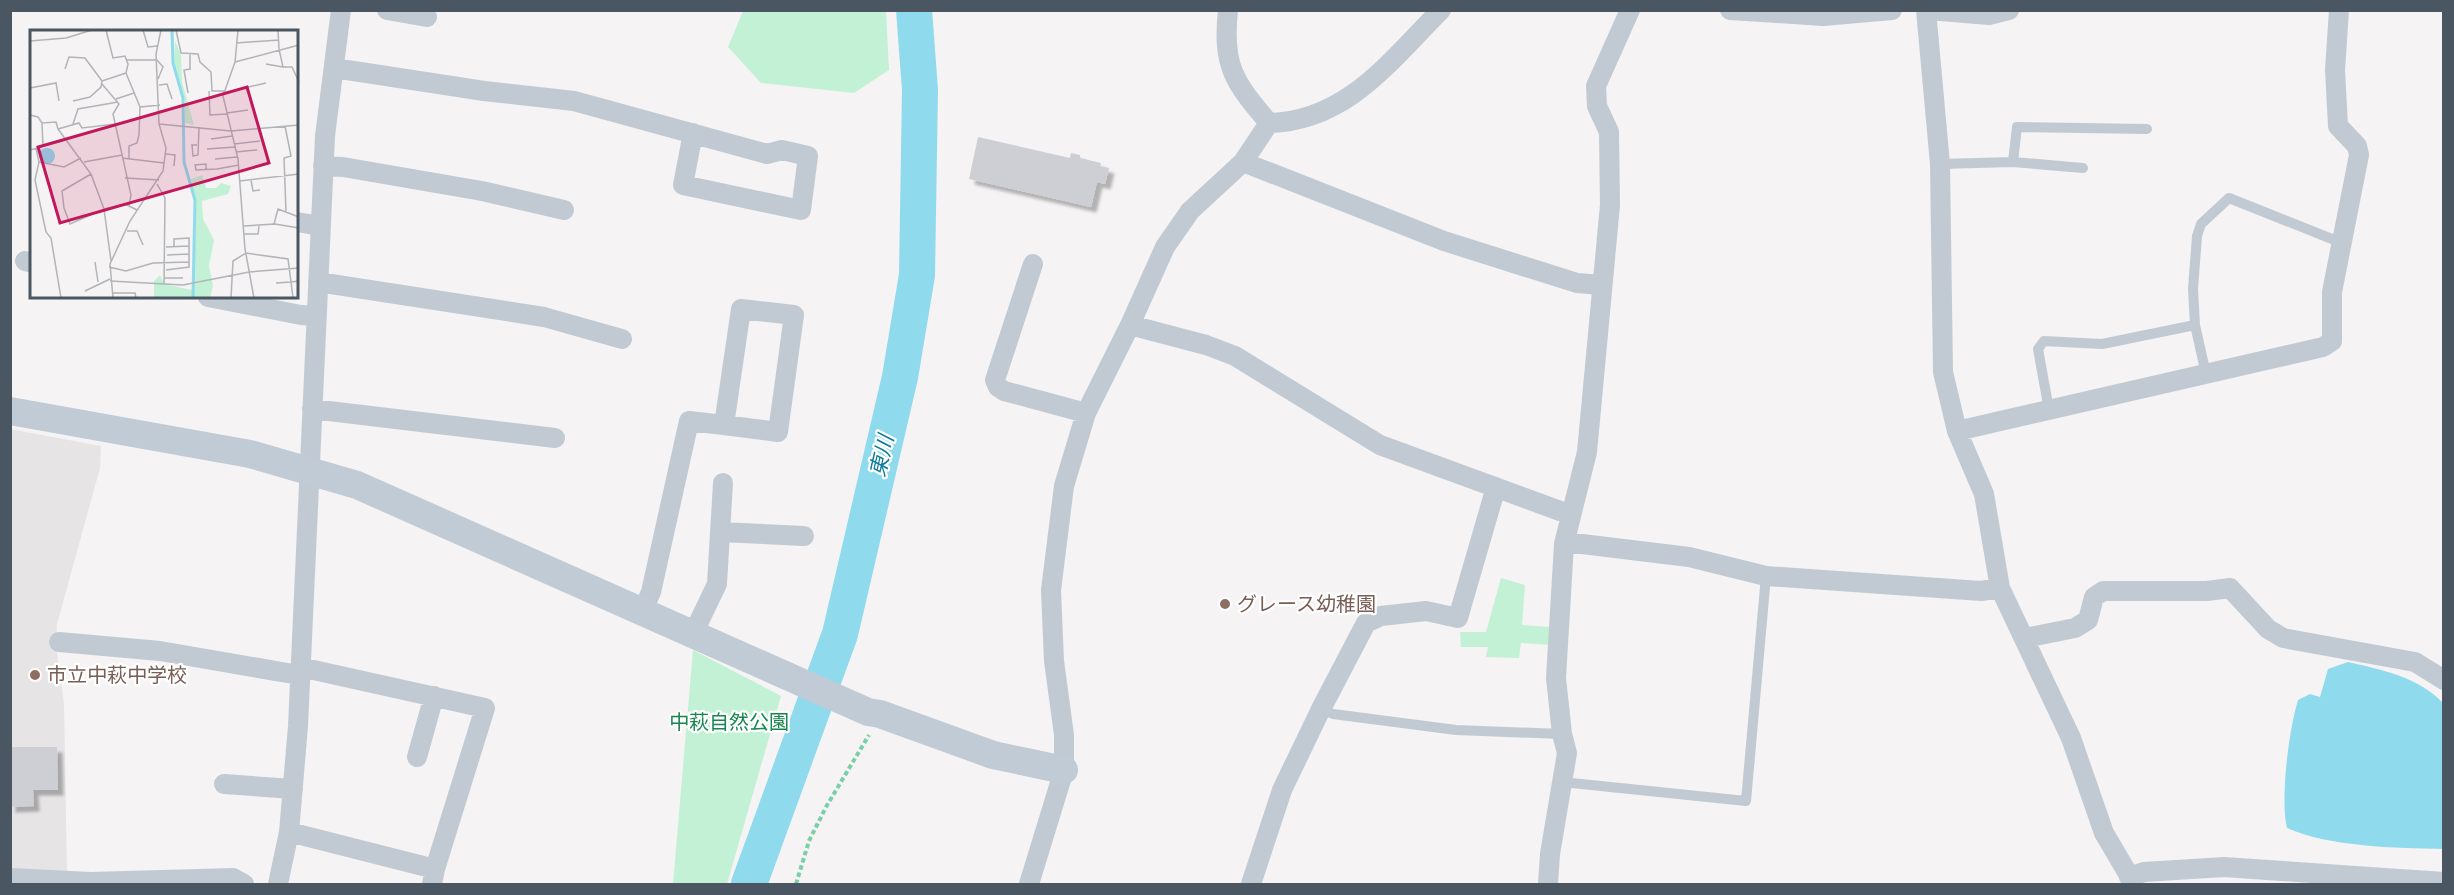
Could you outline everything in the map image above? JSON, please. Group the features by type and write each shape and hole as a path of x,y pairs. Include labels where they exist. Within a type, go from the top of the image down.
{"street":[{"path":"278,885 289,832 293,789 323,166 341,10"},
{"path":"387,10 427,17"},
{"path":"1228,10 1225,36 1226,56 1243,92 1269,123"},
{"path":"1269,123 1292,122 1327,111 1362,90 1441,10"},
{"path":"1548,885 1550,854 1567,753 1562,734 1556,678 1564,544 1587,452 1610,205 1609,132 1597,106 1596,86 1630,10"},
{"path":"1730,10 1823,16 1892,10"},
{"path":"2009,10 1989,15 1927,10 1940,164 1943,372 1957,432 1984,494 2000,588 2071,738 2104,833 2131,881 2144,872 2224,867 2396,881 2444,882"},
{"path":"1957,432 2323,347 2332,341 2332,292 2359,155 2357,146 2338,126 2335,70 2339,10"},
{"path":"334,68 484,91 574,100 767,153 782,150 808,156 801,210 682,185 693,133"},
{"path":"1029,885 1064,770 1064,735 1054,661 1051,590 1064,486 1086,413 1130,325 1165,247 1190,211 1243,162 1269,123"},
{"path":"1243,162 1444,241 1577,283 1602,285"},
{"path":"323,166 343,167 482,191 564,210"},
{"path":"298,222 320,226"},
{"path":"1033,264 995,380 998,387 1004,391 1086,413"},
{"path":"318,282 544,317 622,339"},
{"path":"213,298 316,316"},
{"path":"642,612 651,592 689,421 778,432 794,315 741,309 724,425"},
{"path":"1130,325 1206,345 1235,356 1380,445 1571,515"},
{"path":"312,409 555,438"},
{"path":"10,411 250,454 357,485 772,670 874,713 993,755 1064,770"},
{"path":"693,634 717,584 723,483"},
{"path":"1251,885 1282,790 1366,623 1381,615 1426,610 1458,618 1496,487"},
{"path":"720,532 804,536"},
{"path":"1564,544 1582,544 1689,557 1766,576 1981,591 2000,588"},
{"path":"2025,638 2075,628 2088,620 2094,597 2103,591 2207,591 2229,588 2268,629 2283,638 2415,662 2444,680"},
{"path":"59,642 160,651 299,671 434,696 485,708 434,877 289,832"},
{"path":"417,757 434,696"},
{"path":"224,784 293,789"},
{"path":"10,878 91,882 233,878 244,885"}],"lane":[{"path":"2013,162 2017,127 2146,129"},
{"path":"1940,164 2013,162 2083,168"},
{"path":"2206,374 2195,325 2193,289 2197,236 2201,224 2229,198 2342,243"},
{"path":"2049,410 2038,349 2044,341 2102,344 2195,325"},
{"path":"1562,782 1746,801 1766,576"},
{"path":"1321,709 1333,714 1456,730 1562,734"}],"path":[{"path":"796,885 809,841 874,713"}],"shaded area":[{"name":"市立中萩中学校","path":"10,429 101,446 100,468 57,624 56,647 64,704 67,874 11,875"}],"green space":[{"path":"743,11 886,11 889,70 854,93 761,83 728,47"},
{"path":"1501,578 1525,585 1522,625 1552,627 1553,645 1521,643 1519,658 1486,657 1488,647 1461,647 1460,632 1486,632"},
{"name":"中萩自然公園","path":"693,650 781,696 727,884 673,884"}],"water":[{"path":"2348,662 2411,681 2423,687 2443,703 2443,849 2343,843 2287,828 2284,800 2286,764 2298,700 2310,694 2320,697 2328,669"}],"building":[{"path":"978,137 1070,158 1071,153 1080,155 1080,158 1101,163 1100,166 1109,168 1105,184 1097,182 1091,207 969,179"},
{"path":"10,747 57,747 58,790 33,790 34,806 10,807"}],"waterway":[{"name":"東川","path":"749,884 840,634 900,377 917,275 920,90 914,10"}],"place":[{"name":"グレース幼稚園","path":"1225,604"},
{"name":"市立中萩中学校","path":"35,675"}]}
